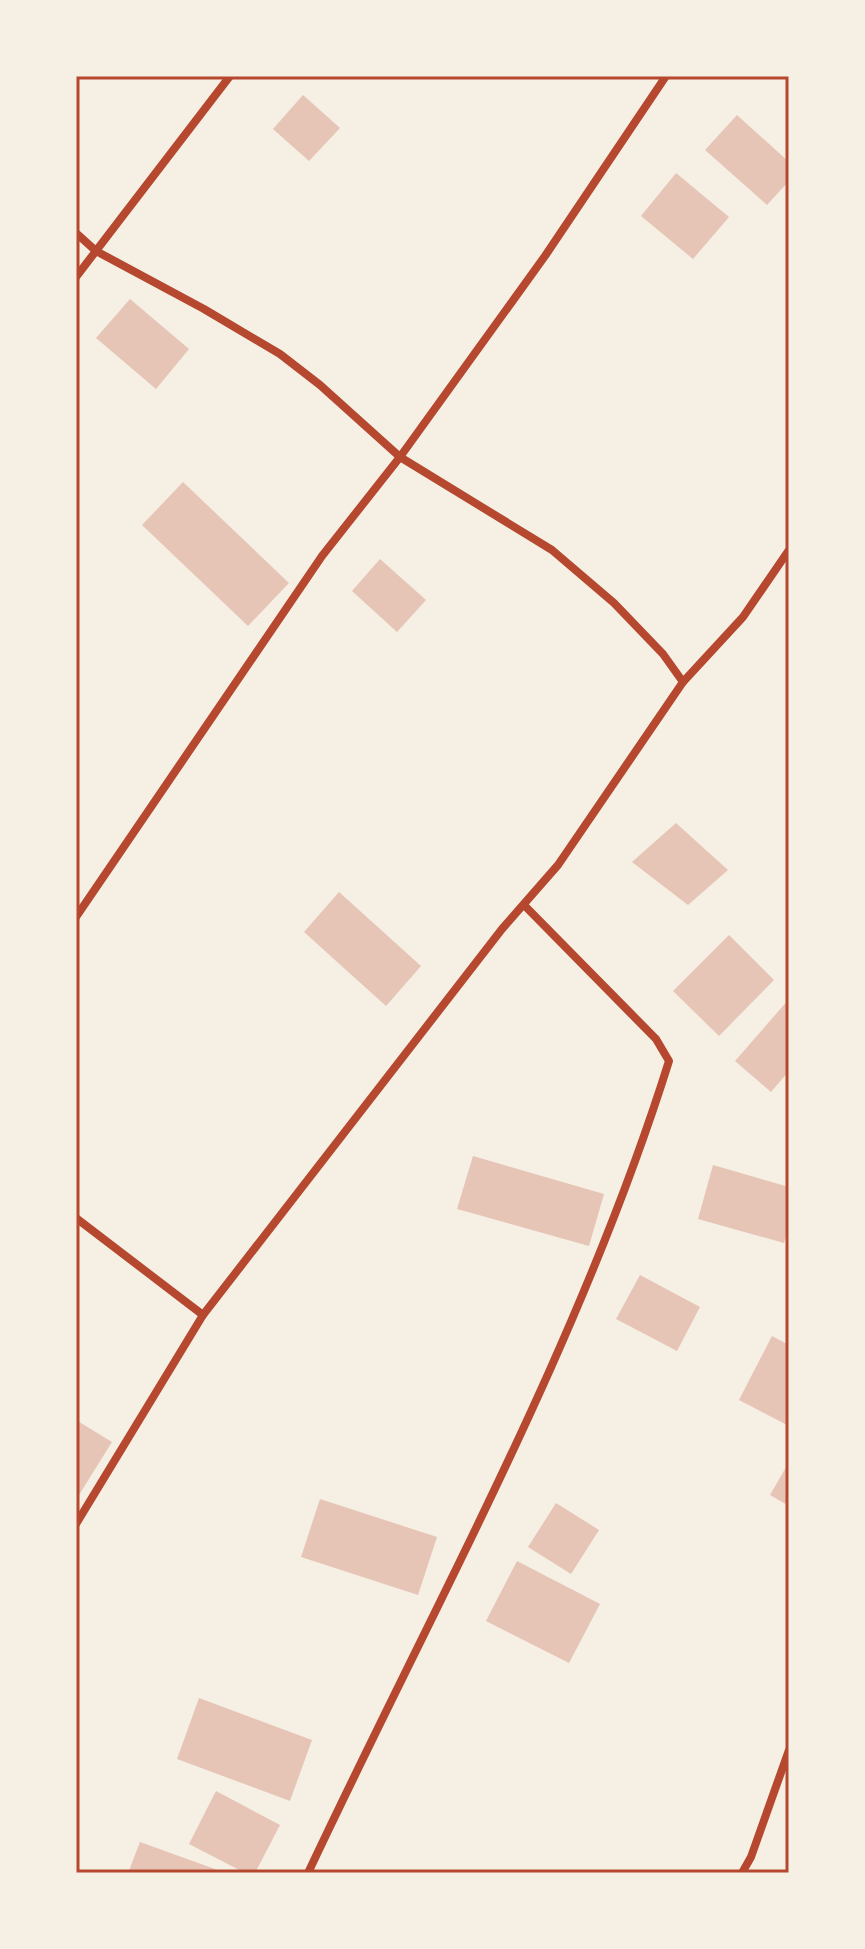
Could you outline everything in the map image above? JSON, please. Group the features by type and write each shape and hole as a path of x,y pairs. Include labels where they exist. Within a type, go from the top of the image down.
{"street":[{"path":"76,277 230,76"},
{"path":"76,917 322,556 400,457 545,256 666,76"},
{"path":"76,233 96,251 280,354 320,385 400,457 552,550 614,603 663,654 683,682"},
{"path":"76,1524 203,1315 502,929 558,865 683,682 743,617 789,550"},
{"path":"308,1873 470,1543 568,1332 646,1134 669,1061 656,1039 524,905"},
{"path":"76,1218 203,1315"},
{"path":"742,1873 751,1857 789,1750"}],"building":[{"path":"303,95 340,128 309,161 273,129"},
{"path":"737,115 789,162 789,181 767,205 705,150"},
{"path":"676,173 729,217 693,259 641,216"},
{"path":"130,299 189,349 156,389 96,338"},
{"path":"183,482 289,583 248,626 142,525"},
{"path":"380,559 426,600 397,632 352,591"},
{"path":"676,823 728,870 688,905 632,862"},
{"path":"339,892 421,966 386,1006 304,932"},
{"path":"729,935 774,980 719,1036 673,991"},
{"path":"789,999 789,1071 771,1092 735,1061"},
{"path":"473,1156 604,1194 589,1246 457,1209"},
{"path":"713,1165 789,1187 789,1226 784,1243 698,1219"},
{"path":"640,1275 700,1307 677,1351 616,1319"},
{"path":"772,1336 789,1345 789,1426 739,1400"},
{"path":"76,1420 112,1442 79,1495 76,1493"},
{"path":"789,1462 789,1506 770,1495"},
{"path":"320,1499 437,1537 418,1595 301,1557"},
{"path":"556,1503 599,1530 571,1574 528,1547"},
{"path":"517,1561 600,1604 569,1663 486,1621"},
{"path":"199,1698 312,1740 290,1801 177,1759"},
{"path":"216,1791 280,1825 255,1873 245,1873 189,1844"},
{"path":"140,1842 226,1873 128,1873"}]}
